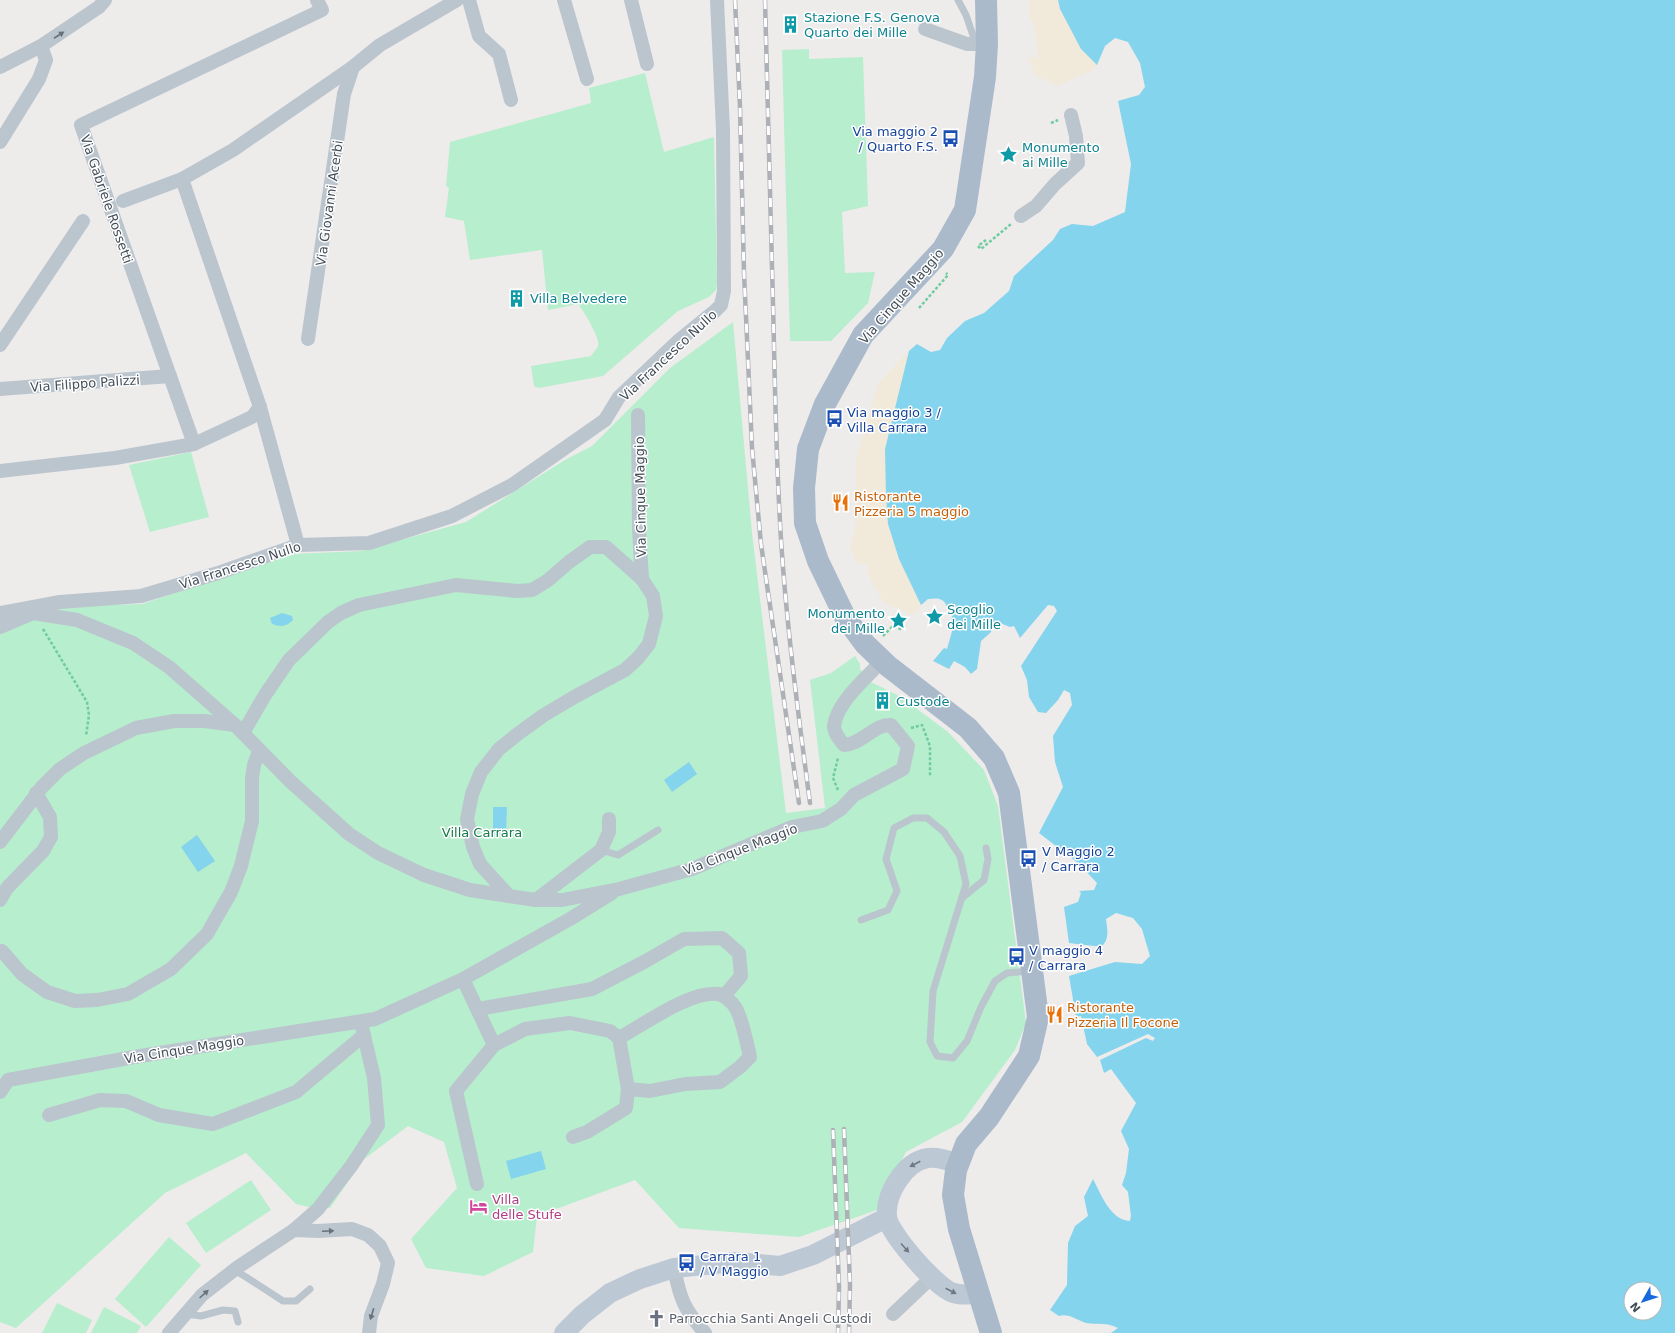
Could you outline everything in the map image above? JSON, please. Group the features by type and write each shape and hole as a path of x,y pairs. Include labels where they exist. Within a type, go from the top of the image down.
{"main road":[{"name":"Via Cinque Maggio","path":"986,0 981,44 985,78 965,210 943,249 863,335 825,404 808,449 804,488 805,523 818,561 845,617 865,644 882,661 968,728 994,758 1009,793 1038,1017 1029,1056 989,1117 966,1144 954,1166 953,1195 959,1229 991,1333"}],"street":[{"path":"0,67 41,46 99,7 106,0"},
{"name":"Via Gabriele Rossetti","path":"194,444 81,125 322,10 317,0"},
{"path":"123,201 182,179 233,150 353,67 380,45 457,0"},
{"path":"468,0 479,36 499,54 511,100"},
{"path":"564,0 587,79"},
{"path":"631,0 647,64"},
{"name":"Via Francesco Nullo","path":"0,613 60,602 141,596 218,573 298,544 369,543 452,516 512,485 605,420 619,397 677,342 721,305 724,291 723,130 717,0"},
{"path":"925,29 967,44 981,44"},
{"path":"0,142 39,79 46,60 41,46"},
{"name":"Via Giovanni Acerbi","path":"308,339 344,94 353,67"},
{"path":"1020,216 1036,206 1055,184 1078,163 1076,136 1071,115"},
{"path":"182,179 260,407 298,544"},
{"path":"0,345 83,221"},
{"name":"Via Filippo Palizzi","path":"0,389 170,376"},
{"path":"0,471 115,458 194,444 252,418 260,407"},
{"name":"Via Cinque Maggio","path":"638,415 639,529 642,579"},
{"name":"Via Cinque Maggio","path":"239,729 266,695 289,660 328,622 341,613 359,605 456,585 517,591 532,590 547,582 569,562 590,547 606,547 642,579 653,596 656,616 649,644 638,658 625,670 544,715 519,733 499,749 481,772 472,794 467,819 473,847 480,864 509,896"},
{"path":"0,626 33,613"},
{"name":"Via Cinque Maggio","path":"33,613 77,620 133,643 169,667 239,729 290,781 349,834 378,853 424,875 470,890 536,900 562,900 619,889 692,869 792,826 822,821 841,809 854,794 903,769 908,746 891,725 884,725 852,744 844,745"},
{"path":"844,745 837,736 834,727 844,702 882,661"},
{"path":"0,842 36,793 60,769 84,753 136,728 174,721 204,720 239,729"},
{"path":"1,950 22,974 47,992 75,1001 97,1000 128,994 171,969 207,934 231,892 241,866 252,821 252,778 254,765 259,751"},
{"path":"0,900 7,888 43,851 51,837 50,817 36,793"},
{"path":"536,900 601,850 608,832 609,819"},
{"name":"Via Cinque Maggio","path":"49,1115 100,1100 126,1101 159,1115 213,1124 296,1092 362,1028 375,1019 463,979 570,919 619,889"},
{"path":"478,1009 592,989 684,939 722,938 739,952 741,976 724,996"},
{"path":"463,979 494,1045"},
{"path":"619,1038 678,1005 701,995 718,994 724,996 735,1007 745,1035 750,1057 740,1067 720,1082 685,1084 650,1091 628,1089"},
{"path":"477,1184 456,1091 494,1045 525,1029 570,1023 610,1031 619,1038 628,1089 626,1108 588,1132 573,1137"},
{"path":"169,1333 202,1295 234,1270 294,1230 318,1209 352,1165 378,1125 374,1078 362,1028"},
{"name":"Via Cinque Maggio","path":"3,1083 134,1057 362,1028"},
{"path":"954,1166 942,1158 927,1158 910,1167 893,1186 887,1206 886,1218 898,1240 932,1277 951,1292 966,1296 978,1293"},
{"path":"564,1333 582,1315 610,1293 640,1279 674,1268 735,1262 780,1266 813,1255 886,1218"},
{"path":"294,1230 318,1231 352,1229 368,1235 380,1246 388,1263 383,1284 371,1316 369,1333"},
{"path":"674,1268 679,1295 690,1317 705,1333"},
{"path":"893,1314 932,1277"}],"lane":[{"path":"958,0 981,44"},
{"path":"861,920 888,910 897,891 886,859 894,828 912,818 927,818 944,832 960,856 966,884 933,991 930,1042 937,1056 952,1058 967,1041 981,1007 995,981 1007,973 1032,972"},
{"path":"601,850 618,855 658,830"},
{"path":"962,898 984,880 988,859 986,848"},
{"path":"234,1270 283,1301 296,1301 310,1289"},
{"path":"185,1314 201,1316 223,1310 235,1311 238,1322"}],"path":[{"path":"986,240 978,246 981,249 1020,216"},
{"path":"33,613 87,702 89,715 84,753"},
{"path":"841,809 845,804 833,778 836,763 844,745"}],"green space":[{"path":"809,49 809,59 863,57 868,206 842,212 845,273 875,272 868,303 831,341 790,341 782,50"},
{"path":"645,73 664,152 714,137 716,290 709,297 678,311 603,376 539,388 534,386 531,366 591,356 598,346 597,337 578,304 548,310 542,250 470,260 464,221 445,217 449,188 446,186 450,142 591,103 589,88"},
{"name":"Villa Carrara","path":"733,322 752,533 786,813 825,808 810,680 831,673 855,656 860,664 860,669 871,682 901,697 948,732 984,770 998,806 1026,1023 1015,1050 962,1122 906,1152 877,1210 799,1237 679,1228 635,1180 537,1216 533,1252 484,1276 426,1268 411,1239 457,1188 444,1142 408,1126 363,1160 330,1208 318,1209 296,1204 246,1153 165,1193 16,1328 0,1322 0,616 52,607 142,604 294,554 361,551 466,522 565,460 592,446 670,368"},
{"path":"191,452 209,517 150,532 129,465"},
{"path":"251,1180 271,1210 206,1253 186,1223"},
{"path":"169,1237 201,1265 146,1327 115,1299"},
{"path":"57,1303 92,1320 86,1333 42,1333"},
{"path":"104,1307 141,1326 137,1333 91,1333"}],"sand":[{"path":"1029,0 1058,0 1060,9 1081,49 1097,65 1093,70 1057,86 1035,75 1028,57 1038,59 1035,28 1029,16"},
{"path":"909,351 903,374 888,524 899,559 921,605 914,615 884,603 869,577 867,565 856,562 850,546 855,531 856,459 878,384"}],"water":[{"path":"1058,0 1675,0 1675,1333 1111,1333 1118,1328 1106,1324 1086,1323 1066,1315 1059,1316 1050,1310 1067,1285 1068,1243 1075,1226 1088,1216 1084,1197 1093,1179 1103,1199 1117,1216 1123,1220 1130,1221 1131,1216 1128,1192 1122,1185 1126,1173 1129,1149 1121,1131 1136,1103 1111,1069 1104,1073 1100,1060 1146,1038 1153,1041 1155,1038 1148,1034 1097,1057 1087,1044 1081,1016 1076,1017 1069,976 1115,962 1142,964 1150,956 1142,929 1133,918 1116,913 1106,919 1107,937 1102,946 1069,943 1064,907 1078,902 1081,893 1079,891 1094,890 1097,883 1078,863 1039,833 1063,787 1055,762 1053,736 1072,705 1070,693 1064,690 1058,700 1046,713 1038,712 1029,697 1027,680 1021,666 1057,611 1054,606 1048,605 1020,638 1014,626 1010,627 998,622 990,633 981,641 977,669 971,674 965,667 954,661 949,669 933,661 944,648 947,649 953,628 951,620 954,611 953,604 949,604 947,607 944,601 934,598 928,599 921,605 899,559 888,524 885,449 909,351 917,344 931,352 940,350 947,338 965,321 984,313 1009,291 1014,276 1053,240 1060,229 1072,224 1093,226 1125,212 1131,164 1118,101 1139,95 1145,87 1140,63 1128,42 1115,38 1105,46 1097,65 1081,49 1060,9"},
{"path":"282,613 292,616 293,620 283,626 272,624 270,618"},
{"path":"689,762 697,774 672,792 664,780"},
{"path":"493,807 507,807 506,834 493,834"},
{"path":"197,835 215,861 198,872 181,847"},
{"path":"541,1151 546,1169 511,1179 506,1161"}],"railway":[{"path":"735,0 740,107 744,273 752,448 761,544 799,803"},
{"path":"765,0 780,518 784,585 810,803"},
{"path":"844,1129 850,1285 849,1333"},
{"path":"833,1130 839,1287 838,1333"}],"place":[{"name":"Stazione F.S. Genova Quarto dei Mille","path":"791,24"},
{"name":"Via maggio 2 / Quarto F.S.","path":"951,138"},
{"name":"Monumento ai Mille","path":"1009,154"},
{"name":"Villa Belvedere","path":"517,298"},
{"name":"Via maggio 3 / Villa Carrara","path":"834,419"},
{"name":"Ristorante Pizzeria 5 maggio","path":"841,503"},
{"name":"Scoglio dei Mille","path":"934,616"},
{"name":"Monumento dei Mille","path":"898,620"},
{"name":"Custode","path":"883,701"},
{"name":"V Maggio 2 / Carrara","path":"1029,858"},
{"name":"V maggio 4 / Carrara","path":"1016,957"},
{"name":"Ristorante Pizzeria Il Focone","path":"1054,1014"},
{"name":"Villa delle Stufe","path":"479,1206"},
{"name":"Carrara 1 / V Maggio","path":"687,1263"},
{"name":"Parrocchia Santi Angeli Custodi","path":"656,1318"}]}
